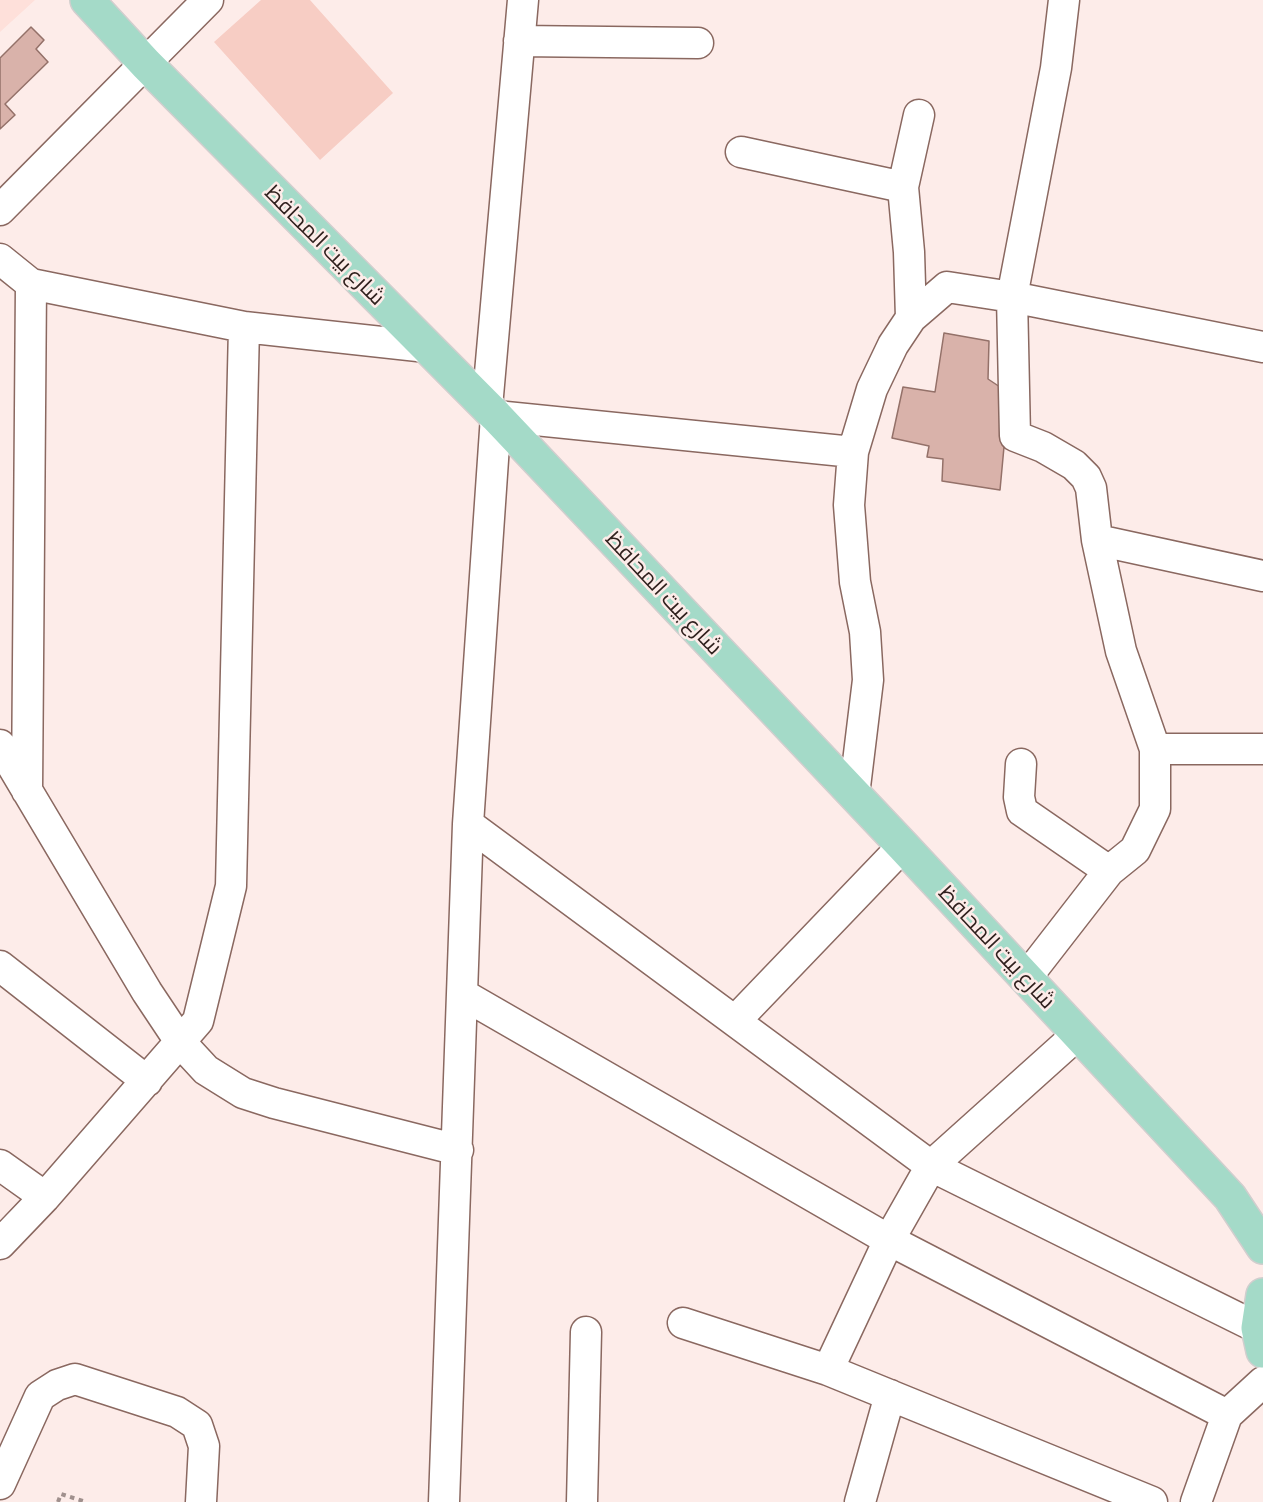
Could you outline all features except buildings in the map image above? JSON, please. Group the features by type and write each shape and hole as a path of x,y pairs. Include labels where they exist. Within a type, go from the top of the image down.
{"main road":[{"name":"شارع بيت المحافظ","path":"87,0 146,64 491,411 903,846 1230,1197"},
{"path":"1230,1197 1263,1219"},
{"path":"1230,1197 1263,1247"},
{"path":"1260,1340 1263,1295"}],"street":[{"path":"0,210 208,0"},
{"path":"444,1502 468,824 491,411 523,0"},
{"path":"1026,978 1109,871 1135,850 1155,809 1155,749 1121,651 1097,540 1091,488 1081,471 1043,447 1015,436 1012,297 1056,68 1064,0"},
{"path":"519,41 698,43"},
{"path":"911,318 903,187 919,115"},
{"path":"741,152 903,187"},
{"path":"0,259 31,284 244,327 427,347"},
{"path":"27,791 31,284"},
{"path":"854,795 868,680 865,632 855,582 849,505 853,452 872,389 893,345 911,318 947,287 1012,297 1263,348"},
{"path":"0,1244 45,1197 198,1021 231,886 244,327"},
{"path":"491,411 853,452"},
{"path":"1097,540 1263,576"},
{"path":"0,745 147,992 181,1043 206,1070 243,1093 458,1150"},
{"path":"1155,749 1263,749"},
{"path":"1021,764 1018,797 1022,811 1109,871"},
{"path":"468,824 931,1166 1260,1340"},
{"path":"735,1021 903,846"},
{"path":"0,966 147,1081"},
{"path":"462,994 889,1240 1227,1415"},
{"path":"828,1370 889,1240 931,1166 1078,1034"},
{"path":"0,1165 45,1197"},
{"path":"683,1323 828,1370 1152,1502"},
{"path":"582,1502 586,1332"},
{"path":"0,1484 40,1396 57,1385 75,1379 177,1413 197,1425 204,1446 201,1502"},
{"path":"1196,1502 1227,1415 1263,1382"},
{"path":"860,1502 890,1395"}],"path":[{"path":"58,1502 61,1494 86,1502"}],"shaded area":[{"path":"0,0 35,0 0,32"},
{"path":"261,0 310,0 393,93 320,160 214,42"}]}
